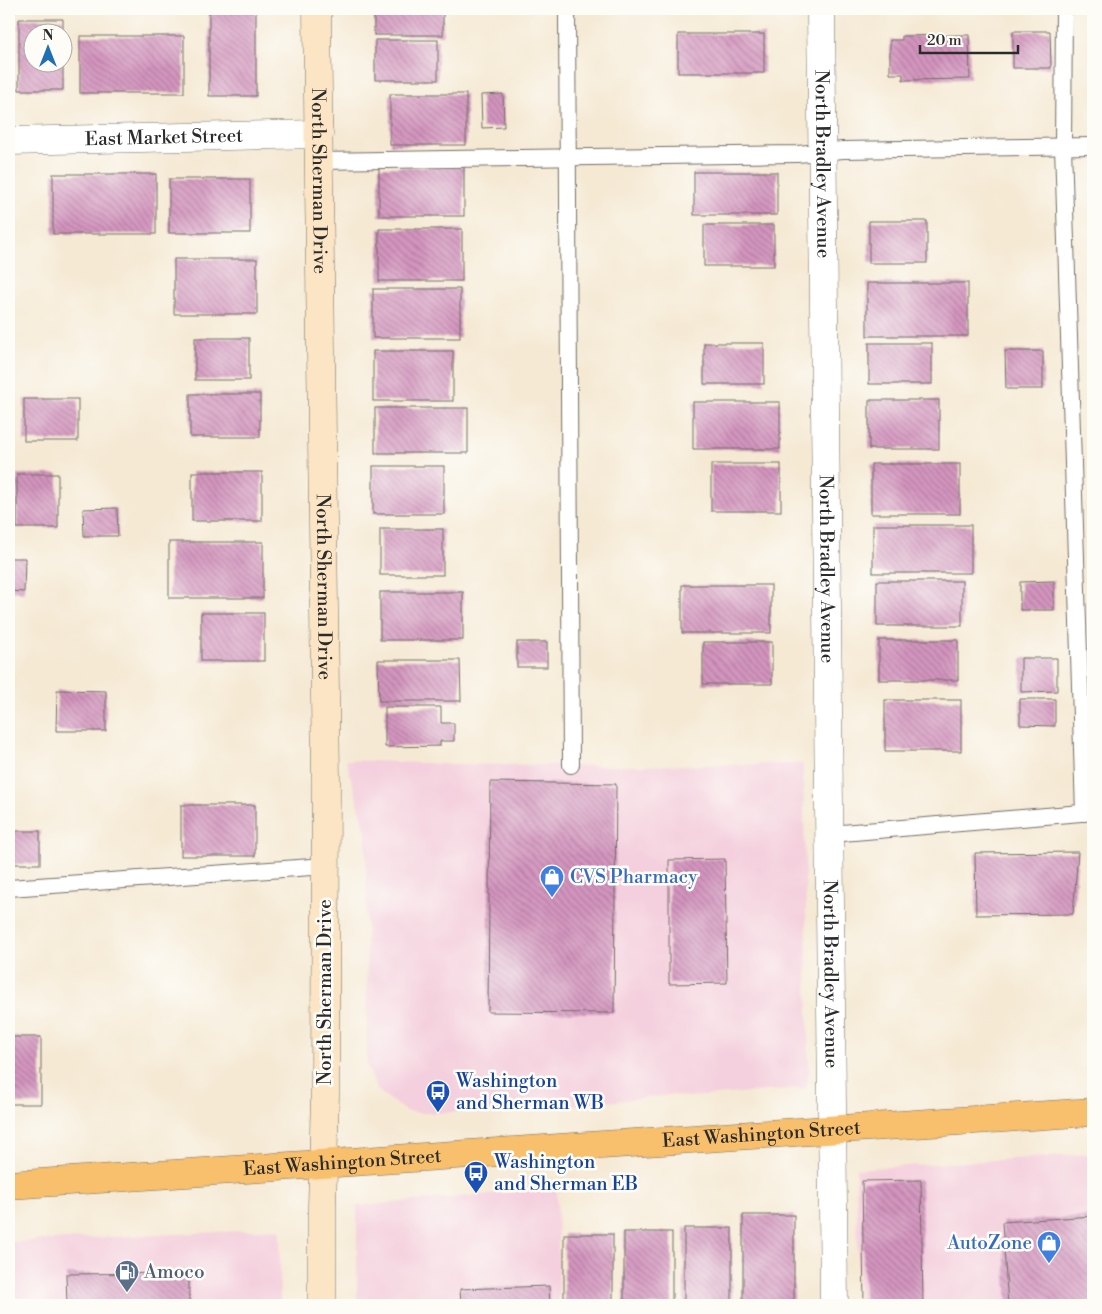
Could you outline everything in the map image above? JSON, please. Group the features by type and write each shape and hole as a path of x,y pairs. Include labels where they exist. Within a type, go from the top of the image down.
{"main road":[{"name":"North Sherman Drive","path":"317,9 326,760 322,1305"},
{"name":"East Washington Street","path":"9,1185 1093,1112"}],"street":[{"name":"North Bradley Avenue","path":"821,9 834,1305"},
{"name":"East Market Street","path":"9,141 319,134"}],"lane":[{"path":"567,9 570,765"},
{"path":"830,834 1089,813 1063,146 1064,9"},
{"path":"319,161 797,154 1093,146"},
{"path":"9,888 326,866"}],"shaded area":[{"path":"346,760 446,764 624,766 803,764 809,1072 806,1088 689,1097 671,1095 581,1105 438,1113 405,1111 377,1090 367,1065 366,831"},
{"path":"1093,1154 1093,1305 859,1305 856,1169"},
{"path":"557,1188 559,1305 357,1305 357,1206"},
{"path":"280,1229 280,1305 9,1305 9,1242"}],"building":[{"path":"209,9 256,9 256,96 209,96"},
{"path":"374,9 443,9 443,35 374,35"},
{"path":"19,19 63,19 63,22 22,22 22,72 63,72 63,90 19,90"},
{"path":"1013,31 1050,31 1051,68 1013,68"},
{"path":"678,34 764,34 764,73 678,73"},
{"path":"969,35 970,79 903,80 903,74 890,74 890,40 902,40 902,36"},
{"path":"80,36 184,36 184,93 80,93"},
{"path":"375,40 438,40 438,80 375,80"},
{"path":"390,94 466,94 466,145 390,145"},
{"path":"503,94 504,127 482,128 481,95"},
{"path":"379,167 464,167 464,216 379,216"},
{"path":"694,172 777,172 777,215 694,215"},
{"path":"53,174 156,174 156,234 53,234"},
{"path":"169,179 250,179 250,233 169,233"},
{"path":"869,221 927,221 927,263 869,263"},
{"path":"704,225 774,225 774,266 704,266"},
{"path":"379,229 462,229 462,281 379,281"},
{"path":"174,259 257,259 257,314 174,314"},
{"path":"867,283 968,283 968,336 867,336"},
{"path":"373,289 460,289 460,338 373,338"},
{"path":"1089,303 1093,303 1093,338 1090,338"},
{"path":"195,338 249,338 249,380 195,380"},
{"path":"704,343 764,343 764,384 704,384"},
{"path":"869,343 932,343 932,384 869,384"},
{"path":"373,351 453,351 453,401 373,401"},
{"path":"1005,351 1043,351 1043,389 1006,389"},
{"path":"190,394 260,394 260,437 190,437"},
{"path":"24,399 78,399 78,441 24,441"},
{"path":"869,400 939,400 939,449 869,449"},
{"path":"693,402 780,402 780,449 693,449"},
{"path":"375,408 468,408 468,453 375,453"},
{"path":"711,464 781,464 781,511 711,511"},
{"path":"871,464 960,464 960,514 871,514"},
{"path":"373,466 444,466 444,514 373,514"},
{"path":"192,472 262,472 262,521 192,521"},
{"path":"17,474 58,474 58,528 17,528"},
{"path":"117,508 118,536 84,536 83,509"},
{"path":"873,525 971,525 971,573 873,573"},
{"path":"380,529 443,529 443,575 380,575"},
{"path":"169,542 263,542 263,598 169,598"},
{"path":"9,558 25,558 24,592 9,591"},
{"path":"877,581 962,581 962,626 877,626"},
{"path":"1054,581 1054,610 1020,610 1020,582"},
{"path":"682,585 771,585 771,633 682,633"},
{"path":"380,592 463,592 463,640 380,640"},
{"path":"201,613 264,613 264,661 201,661"},
{"path":"879,640 958,640 958,680 879,680"},
{"path":"517,642 547,642 547,667 517,667"},
{"path":"703,642 772,642 772,684 703,684"},
{"path":"1021,658 1057,658 1057,691 1021,692"},
{"path":"378,660 460,660 461,701 379,701"},
{"path":"1086,678 1093,678 1093,711 1086,711"},
{"path":"57,690 106,691 106,731 56,731"},
{"path":"1020,699 1055,699 1055,726 1020,725"},
{"path":"885,700 961,700 961,751 885,751"},
{"path":"385,707 441,707 441,723 454,723 454,741 440,741 440,746 385,747"},
{"name":"CVS Pharmacy","path":"490,782 616,784 614,1013 488,1012"},
{"path":"181,805 255,805 255,856 181,856"},
{"path":"9,831 40,831 40,864 9,864"},
{"path":"1078,852 1073,914 976,915 975,853"},
{"path":"725,859 727,983 669,984 669,860"},
{"path":"9,1037 41,1037 41,1104 9,1104"},
{"path":"921,1180 923,1305 864,1305 862,1181"},
{"path":"743,1215 794,1215 794,1305 743,1305"},
{"name":"AutoZone","path":"1093,1216 1093,1305 1008,1305 1002,1222"},
{"path":"684,1228 732,1228 732,1305 684,1305"},
{"path":"624,1232 672,1232 672,1305 624,1305"},
{"path":"564,1234 613,1234 613,1305 564,1305"},
{"path":"189,1273 189,1305 67,1305 66,1274"},
{"path":"549,1286 550,1305 461,1305 460,1289"}],"place":[{"name":"CVS Pharmacy","path":"552,898"},
{"name":"Washington and Sherman WB","path":"438,1113"},
{"name":"Washington and Sherman EB","path":"476,1194"},
{"name":"AutoZone","path":"1049,1264"},
{"name":"Amoco","path":"127,1293"}]}
